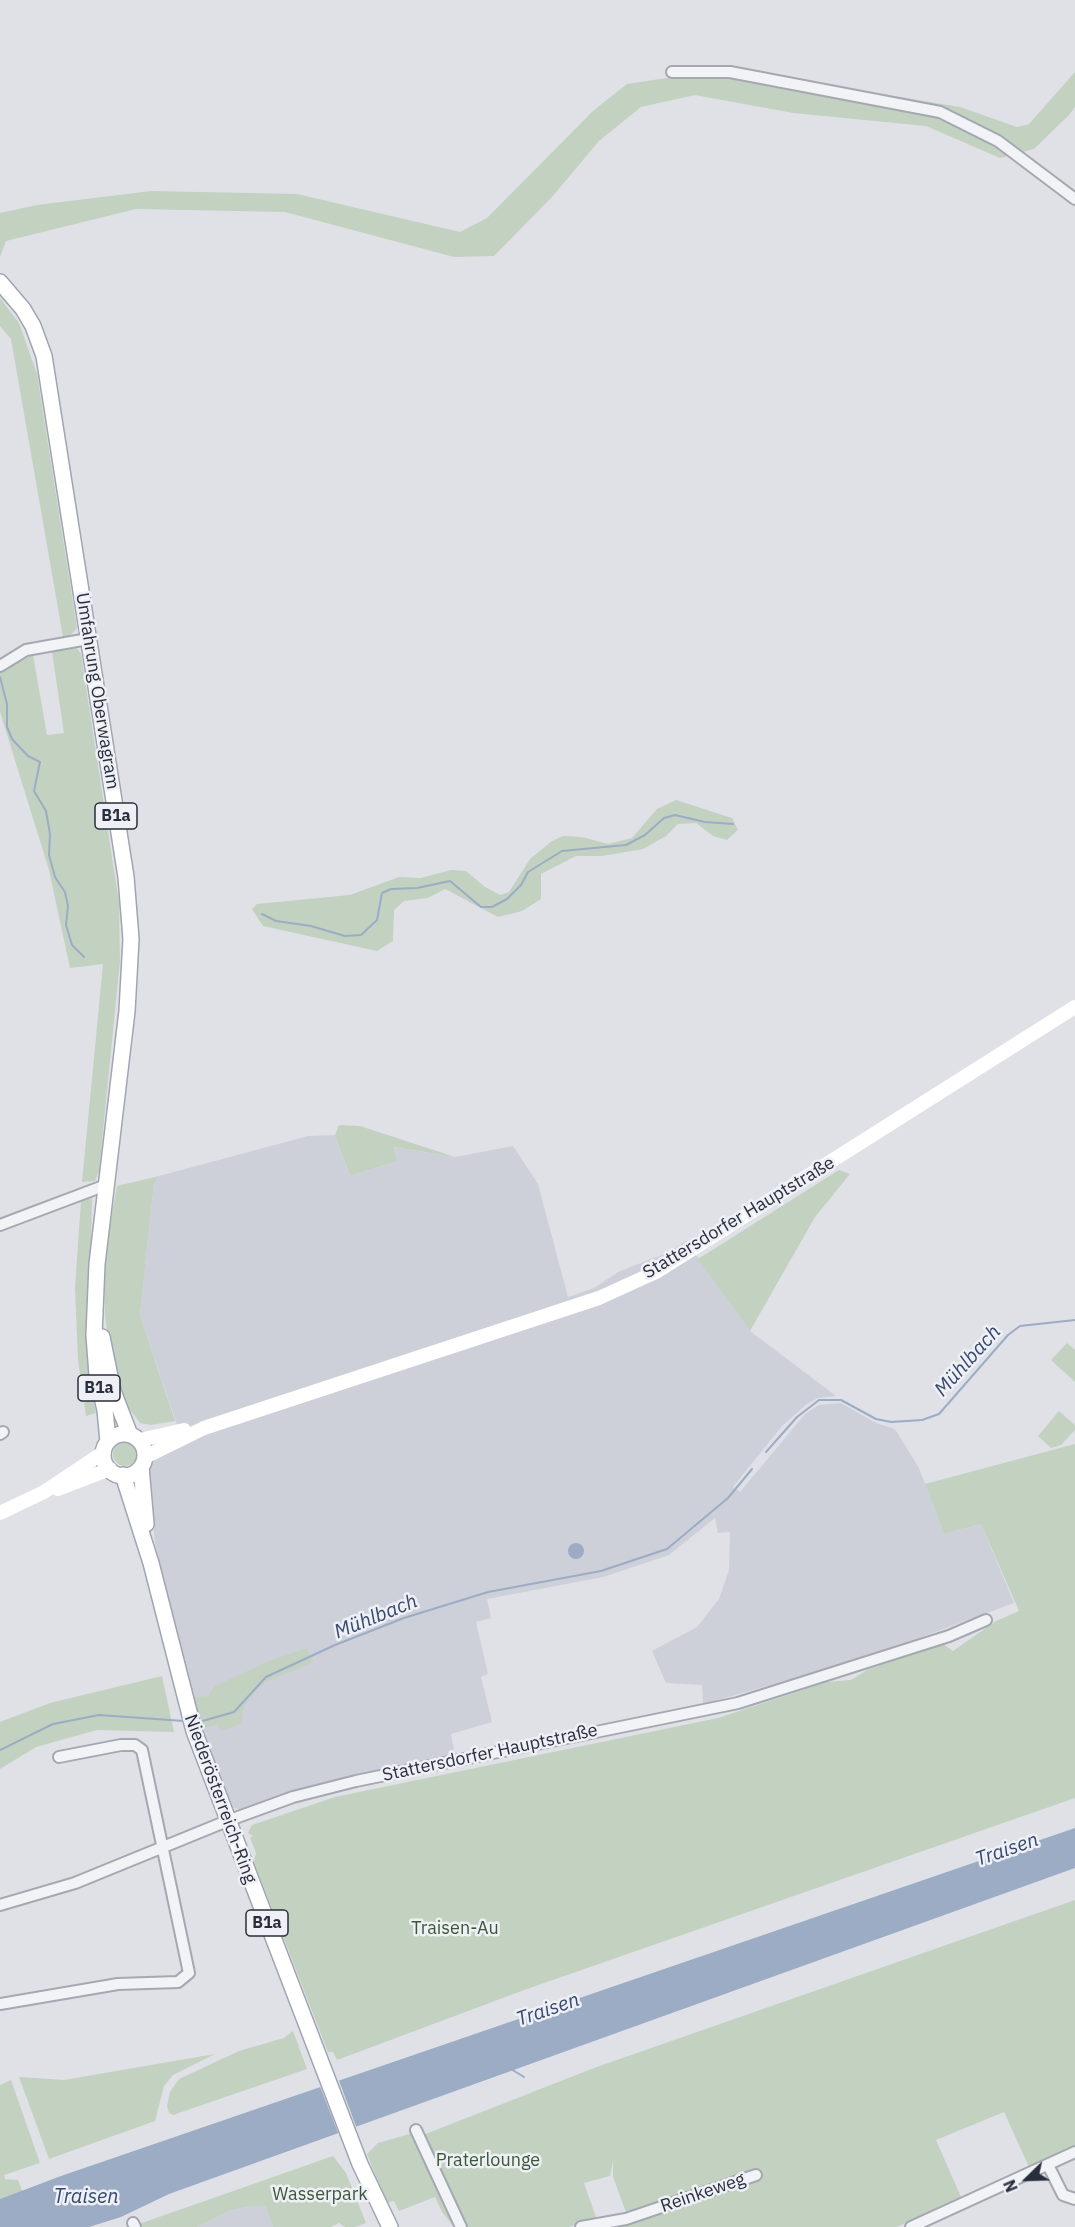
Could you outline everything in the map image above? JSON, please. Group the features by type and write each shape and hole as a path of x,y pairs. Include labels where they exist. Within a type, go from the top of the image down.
{"main road":[{"name":"Umfahrung Oberwagram","path":"0,282 23,309 33,326 44,356 126,877 131,939 127,1011 106,1185"},
{"name":"Stattersdorfer Hauptstraße","path":"135,1438 204,1428 599,1298 656,1272 1075,1008"},
{"name":"B1a","path":"106,1185 97,1264 97,1376 105,1410 106,1447 116,1472"},
{"name":"B1a","path":"98,1335 113,1391 135,1438 143,1462"},
{"name":"Stattersdorfer Hauptstraße","path":"143,1462 204,1428"},
{"path":"0,1514 44,1492 106,1447 118,1435 135,1438"},
{"path":"44,1492 116,1472 133,1473 143,1462"},
{"name":"Niederösterreich-Ring","path":"143,1462 151,1563"},
{"name":"Niederösterreich-Ring","path":"116,1472 151,1563 194,1731 360,2164 380,2227"},
{"name":"Niederösterreich-Ring","path":"360,2164 390,2227"}],"street":[{"path":"672,72 730,72 940,112 998,141 1075,199"},
{"path":"0,666 26,650 88,639"},
{"path":"0,1225 106,1185"},
{"name":"Stattersdorfer Hauptstraße","path":"0,1905 75,1883 227,1821 293,1797 356,1781 738,1703 949,1636 986,1620"},
{"path":"0,2004 118,1984 178,1983 189,1973 142,1750 135,1745 121,1745 59,1757"},
{"path":"416,2130 461,2227"},
{"path":"911,2227 1075,2151"},
{"path":"1048,2165 1063,2195 1075,2199"},
{"name":"Reinkeweg","path":"581,2227 626,2219 756,2175"}],"shaded area":[{"path":"335,1135 350,1176 397,1161 392,1147 455,1157 513,1146 538,1184 568,1297 594,1288 620,1271 667,1253 686,1241 750,1331 836,1396 818,1398 807,1404 782,1426 733,1487 740,1492 805,1414 819,1405 841,1403 876,1423 895,1429 919,1468 944,1534 981,1524 1014,1603 859,1660 703,1704 702,1685 666,1683 652,1651 697,1627 719,1599 729,1570 730,1532 718,1533 715,1518 669,1555 603,1577 487,1599 491,1618 476,1622 488,1674 481,1677 492,1722 451,1734 455,1755 329,1783 242,1810 231,1807 199,1726 155,1543 147,1470 159,1454 183,1443 140,1315 154,1183 159,1176 308,1136"},
{"path":"265,2206 273,2227 197,2227 231,2210"}],"green space":[{"path":"1075,72 1075,107 1069,115 1034,149 1000,158 926,126 793,113 695,95 641,107 599,141 552,197 494,256 454,257 285,212 136,209 6,241 0,257 0,213 37,205 151,191 297,194 460,232 487,218 594,110 627,84 673,77 728,77 783,86 810,82 960,107 1017,127 1029,124"},
{"path":"0,298 19,323 37,374 77,628 70,636 63,637 11,339 0,326"},
{"path":"76,647 81,654 119,903 120,961 99,1171 95,1181 82,1182 103,964 70,968 49,870 0,712 0,673 10,665 33,655 47,735 64,733 52,652"},
{"path":"676,800 732,818 738,830 727,840 713,836 696,823 678,824 666,836 643,849 602,856 576,856 541,874 541,899 522,911 498,917 445,889 428,898 404,901 394,910 393,941 377,951 263,926 252,909 257,904 350,895 399,877 421,878 451,870 466,871 485,887 500,895 509,892 530,859 552,841 563,836 582,837 608,844 632,838 657,809"},
{"path":"339,1125 360,1126 455,1157 393,1147 397,1161 350,1176 335,1135"},
{"path":"839,1170 850,1174 815,1217 750,1331 698,1259"},
{"path":"159,1176 154,1183 140,1315 175,1421 151,1425 140,1423 120,1396 111,1361 105,1315 104,1259 117,1186"},
{"path":"92,1198 88,1373 96,1413 86,1416 78,1360 75,1288 81,1201"},
{"path":"1067,1343 1075,1350 1075,1382 1051,1360"},
{"path":"1059,1411 1075,1425 1075,1430 1061,1445 1051,1448 1038,1436"},
{"path":"125,1442 134,1445 137,1454 134,1463 125,1466 116,1463 113,1454 116,1445"},
{"name":"Traisen-Au","path":"1075,1444 1075,1798 527,1989 337,2060 333,2052 328,2052 254,1862 256,1853 250,1837 253,1836 248,1833 252,1825 335,1797 718,1718 827,1682 851,1680 867,1670 942,1643 953,1651 996,1621 1019,1611 981,1524 944,1534 925,1484"},
{"path":"307,1648 314,1662 263,1683 244,1706 241,1724 221,1731 217,1724 204,1729 198,1726 189,1698 208,1696 215,1686 269,1661"},
{"path":"162,1676 174,1732 97,1730 36,1747 0,1769 0,1722 50,1703"},
{"name":"Praterlounge","path":"1075,1900 1075,2146 1029,2167 1004,2112 936,2140 961,2197 897,2227 596,2227 627,2215 613,2177 613,2161 610,2176 584,2183 597,2220 568,2227 467,2227 423,2135 594,2068"},
{"path":"293,2031 307,2069 173,2115 169,2113 167,2106 170,2092 179,2079 239,2051 284,2038"},
{"path":"215,2054 173,2075 164,2086 155,2121 49,2159 19,2077 64,2080"},
{"path":"11,2080 40,2163 4,2175 5,2179 18,2180 22,2191 0,2199 0,2085"},
{"path":"413,2133 457,2227 454,2227 442,2212 435,2197 399,2211 394,2201 387,2203 367,2154 378,2143"},
{"name":"Wasserpark","path":"333,2156 346,2173 366,2223 355,2227 345,2227 339,2223 331,2227 273,2227 265,2206 253,2206 231,2210 197,2227 140,2227 139,2224"}],"water":[{"path":"573,1543 579,1543 584,1551 582,1557 573,1559 568,1554 568,1548"},
{"name":"Traisen","path":"1075,1828 1075,1868 169,2194 121,2217 89,2227 0,2227 0,2199 61,2176"}],"pier":[{"path":"338,2078 357,2129 339,2135 319,2084"}],"waterway":[{"path":"0,677 7,704 7,727 12,739 28,756 40,762 34,791 46,811 50,834 49,855 55,877 65,892 68,906 66,925 72,945 84,957"},
{"path":"262,914 276,921 311,926 345,936 361,935 377,920 382,893 391,889 417,888 450,881 481,907 492,907 507,899 521,885 528,872 562,851 626,845 645,835 664,818 675,815 705,822 733,824"},
{"name":"Mühlbach","path":"766,1452 797,1417 819,1400 841,1400 876,1419 891,1422 922,1420 939,1414 1008,1335 1020,1326 1075,1320"},
{"name":"Mühlbach","path":"199,1722 234,1712 266,1677 335,1645 404,1618 488,1592 601,1571 667,1549 728,1498 752,1469"},
{"name":"Mühlbach","path":"0,1750 53,1724 99,1715 184,1721"},
{"path":"511,2069 524,2077"}]}
